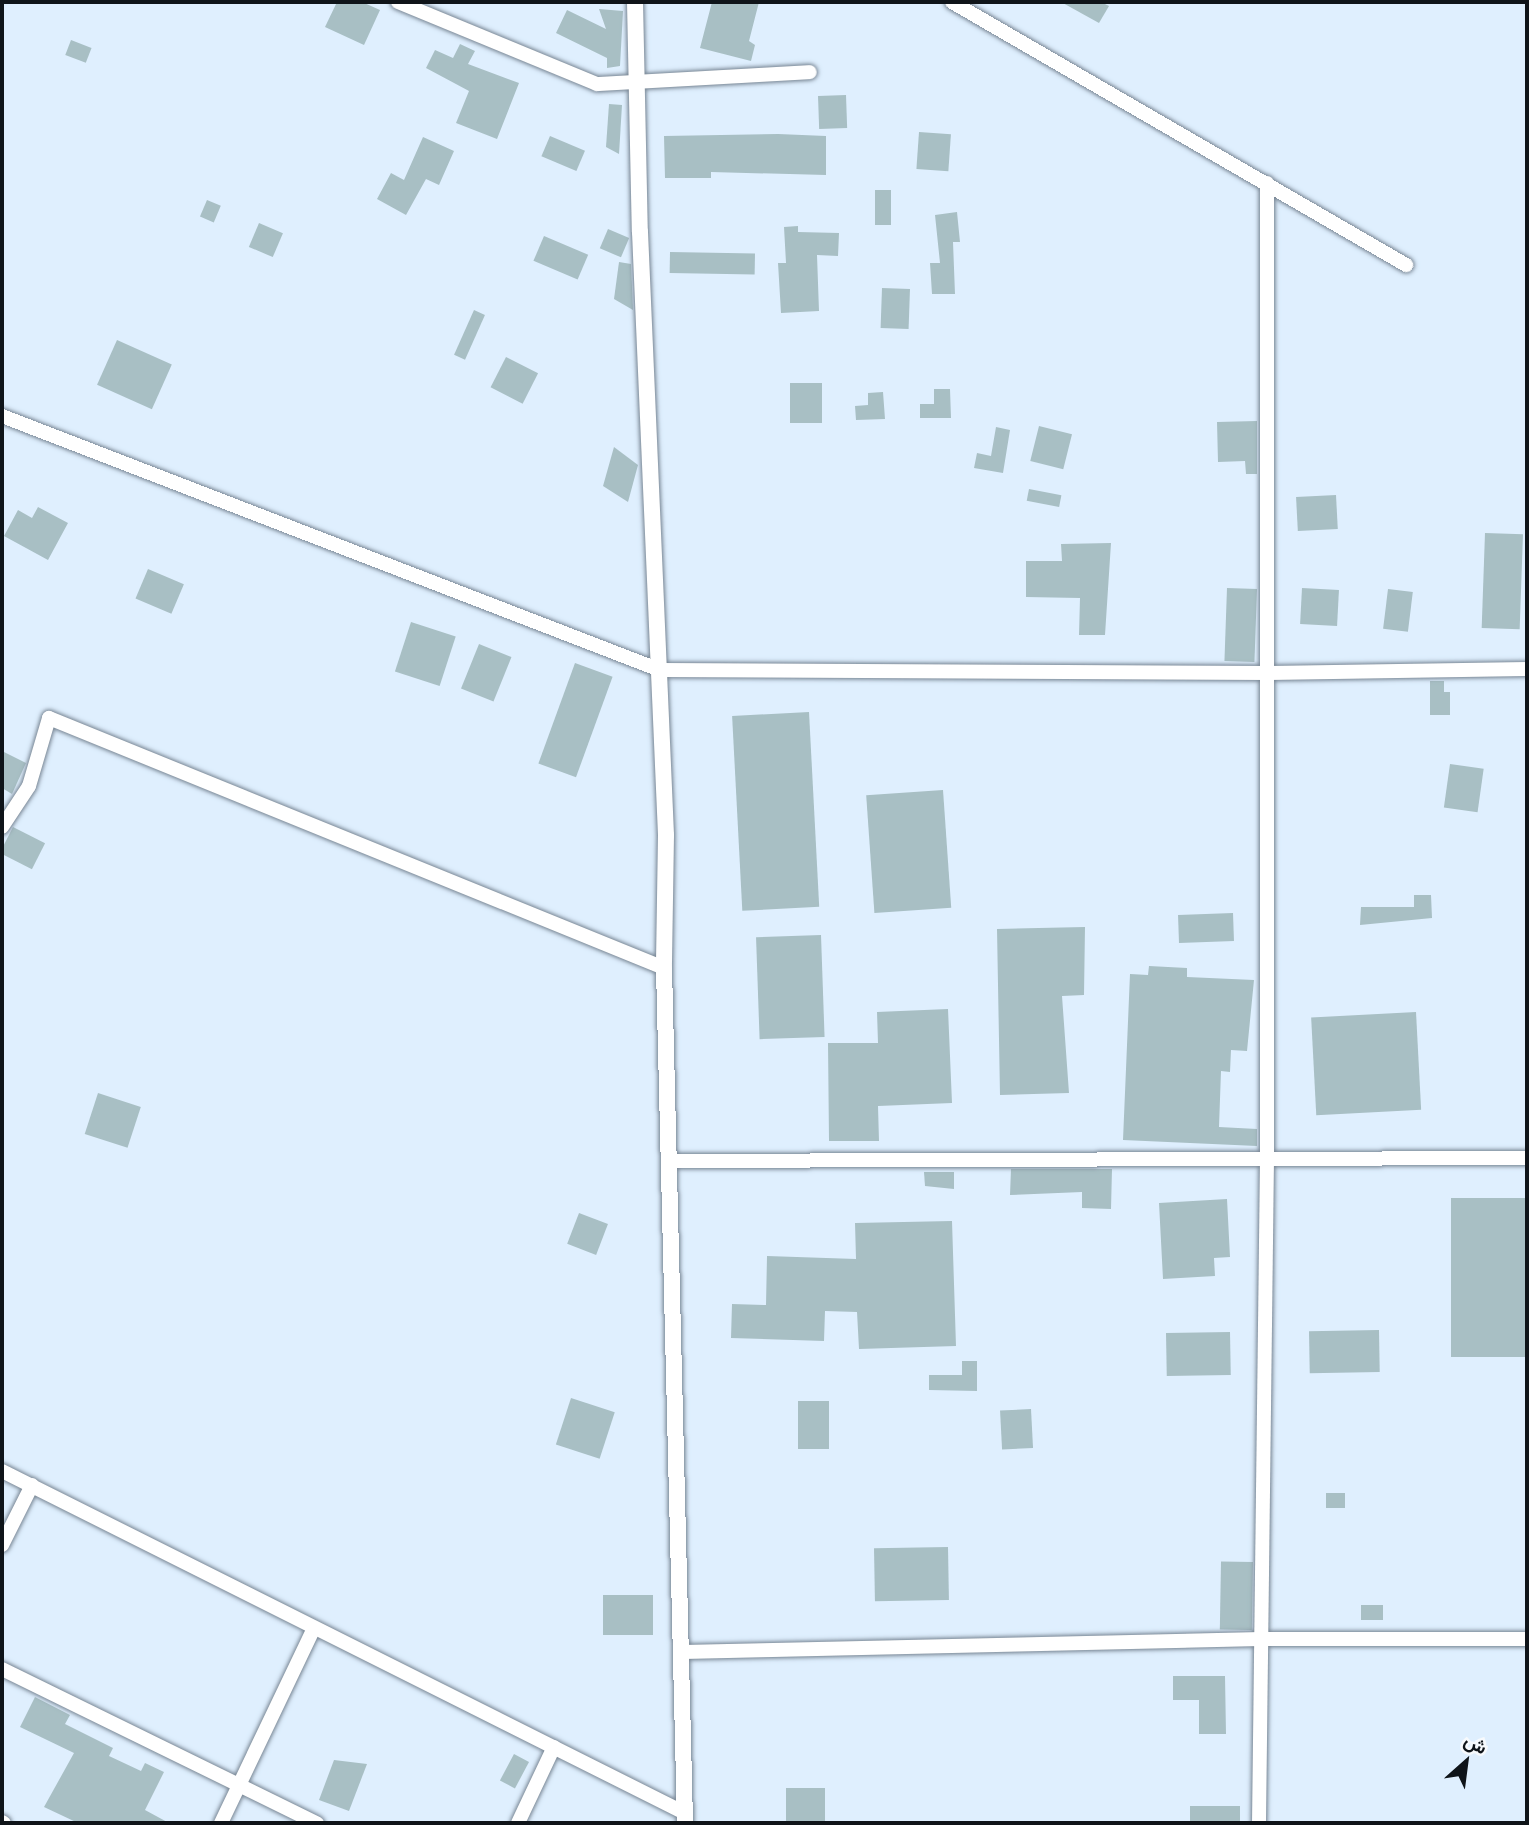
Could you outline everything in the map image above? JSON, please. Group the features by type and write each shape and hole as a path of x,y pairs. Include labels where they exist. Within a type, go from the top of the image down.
{"street":[{"path":"398,2 597,84 810,72"},
{"path":"2,1471 554,1747 684,1817 683,1652 664,968 666,835 635,2"},
{"path":"952,2 1406,265"},
{"path":"1259,1823 1267,1156 1267,183"},
{"path":"2,416 660,670 1269,673 1527,669"},
{"path":"2,827 29,786 49,718 664,968"},
{"path":"669,1161 1267,1156 1527,1158"},
{"path":"2,1545 32,1485"},
{"path":"221,1823 314,1628"},
{"path":"683,1652 1261,1639 1527,1639"},
{"path":"2,1669 317,1823"},
{"path":"518,1823 554,1747"}],"building":[{"path":"337,2 362,2 380,10 364,45 325,27"},
{"path":"712,2 759,2 749,41 755,45 751,61 700,48"},
{"path":"1061,2 1101,2 1109,6 1099,23"},
{"path":"599,9 623,11 620,66 607,68 607,58 556,33 567,10 606,29"},
{"path":"71,40 92,48 86,63 65,55"},
{"path":"460,44 475,51 468,64 519,83 497,139 456,123 469,91 426,68 435,50 453,58"},
{"path":"846,95 847,128 819,129 818,96"},
{"path":"609,104 622,105 619,154 606,147"},
{"path":"919,132 951,134 948,171 916,169"},
{"path":"550,136 585,151 576,171 541,156"},
{"path":"664,136 826,136 826,175 711,172 711,178 665,178"},
{"path":"423,137 454,151 439,185 426,179 406,215 377,199 391,173 404,180"},
{"path":"875,190 891,190 891,225 875,225"},
{"path":"207,200 221,206 214,222 200,217"},
{"path":"957,212 960,242 953,242 955,294 932,294 930,263 940,263 935,215"},
{"path":"259,223 283,233 273,257 249,247"},
{"path":"798,226 798,232 839,233 838,256 817,255 819,311 781,313 778,263 786,263 784,227"},
{"path":"608,229 629,238 621,257 600,248"},
{"path":"544,236 588,255 578,280 533,261"},
{"path":"670,252 755,253 755,274 670,273"},
{"path":"619,262 631,264 633,310 614,299"},
{"path":"882,288 910,289 909,329 881,328"},
{"path":"474,310 485,315 465,360 454,355"},
{"path":"117,340 172,364 152,409 97,385"},
{"path":"506,357 538,373 523,404 491,387"},
{"path":"790,383 822,383 822,423 790,423"},
{"path":"934,389 950,389 951,418 920,418 920,404 934,404"},
{"path":"883,392 885,419 856,420 855,406 868,405 868,393"},
{"path":"1257,421 1257,474 1246,474 1245,461 1218,462 1217,422"},
{"path":"1039,426 1072,434 1063,469 1030,461"},
{"path":"996,427 1010,430 1003,473 974,468 977,453 991,456"},
{"path":"614,447 638,465 628,502 603,486"},
{"path":"1029,489 1061,495 1059,507 1027,501"},
{"path":"1336,495 1338,529 1298,531 1296,497"},
{"path":"38,507 68,523 48,560 4,536 18,510 32,518"},
{"path":"1485,533 1523,534 1520,629 1482,628"},
{"path":"1111,543 1105,635 1079,635 1080,598 1026,597 1026,561 1062,561 1061,544"},
{"path":"148,569 184,584 171,614 135,598"},
{"path":"1227,588 1257,589 1254,662 1224,661"},
{"path":"1302,588 1339,590 1337,626 1300,624"},
{"path":"1388,589 1413,592 1408,632 1383,629"},
{"path":"411,622 456,637 440,686 395,671"},
{"path":"479,644 511,657 493,702 461,689"},
{"path":"575,663 613,677 576,777 538,764"},
{"path":"1430,681 1444,681 1444,692 1450,692 1450,715 1430,715"},
{"path":"809,712 819,907 742,911 732,716"},
{"path":"2,751 26,763 12,794 2,788"},
{"path":"1450,764 1484,769 1478,812 1444,808"},
{"path":"943,790 951,908 874,913 866,795"},
{"path":"13,827 45,843 32,869 2,854"},
{"path":"1414,895 1431,895 1432,918 1360,925 1361,907 1414,907"},
{"path":"1233,913 1234,941 1179,943 1178,915"},
{"path":"1085,927 1084,995 1062,996 1069,1093 1000,1095 997,929"},
{"path":"821,935 825,1037 760,1039 756,937"},
{"path":"1149,966 1187,968 1187,977 1254,980 1247,1051 1231,1050 1230,1072 1221,1071 1219,1127 1257,1129 1257,1146 1123,1140 1130,974 1148,975"},
{"path":"948,1009 952,1103 878,1106 879,1141 829,1141 828,1043 878,1043 877,1012"},
{"path":"1416,1012 1421,1110 1316,1115 1311,1017"},
{"path":"98,1093 141,1107 128,1148 85,1134"},
{"path":"1011,1169 1112,1169 1111,1209 1082,1208 1082,1192 1010,1195"},
{"path":"924,1172 954,1172 954,1189 925,1186"},
{"path":"1451,1198 1527,1198 1527,1357 1451,1357"},
{"path":"1227,1199 1230,1257 1214,1258 1215,1276 1163,1279 1159,1203"},
{"path":"579,1213 608,1224 596,1255 567,1244"},
{"path":"952,1221 956,1346 859,1349 857,1312 825,1311 824,1341 731,1338 732,1304 766,1305 767,1256 856,1259 855,1223"},
{"path":"1379,1330 1380,1372 1310,1373 1309,1331"},
{"path":"1230,1332 1231,1375 1167,1376 1166,1333"},
{"path":"962,1361 977,1361 977,1391 929,1390 929,1375 962,1375"},
{"path":"571,1398 615,1412 600,1459 556,1445"},
{"path":"798,1401 829,1401 829,1449 798,1449"},
{"path":"1031,1409 1033,1448 1002,1450 1000,1411"},
{"path":"1326,1493 1345,1493 1345,1508 1326,1508"},
{"path":"948,1547 949,1600 875,1601 874,1548"},
{"path":"1221,1561 1253,1562 1252,1630 1220,1629"},
{"path":"603,1595 653,1595 653,1635 603,1635"},
{"path":"1361,1605 1383,1605 1383,1620 1361,1620"},
{"path":"1173,1676 1225,1676 1226,1734 1199,1734 1199,1700 1173,1700"},
{"path":"35,1697 70,1715 65,1724 113,1748 109,1756 141,1771 145,1763 164,1772 145,1810 169,1823 78,1823 44,1807 74,1753 20,1727"},
{"path":"514,1754 529,1762 515,1788 500,1780"},
{"path":"334,1760 367,1764 349,1811 319,1800"},
{"path":"786,1788 825,1788 825,1823 786,1823"},
{"path":"1190,1806 1240,1806 1240,1823 1190,1823"}]}
